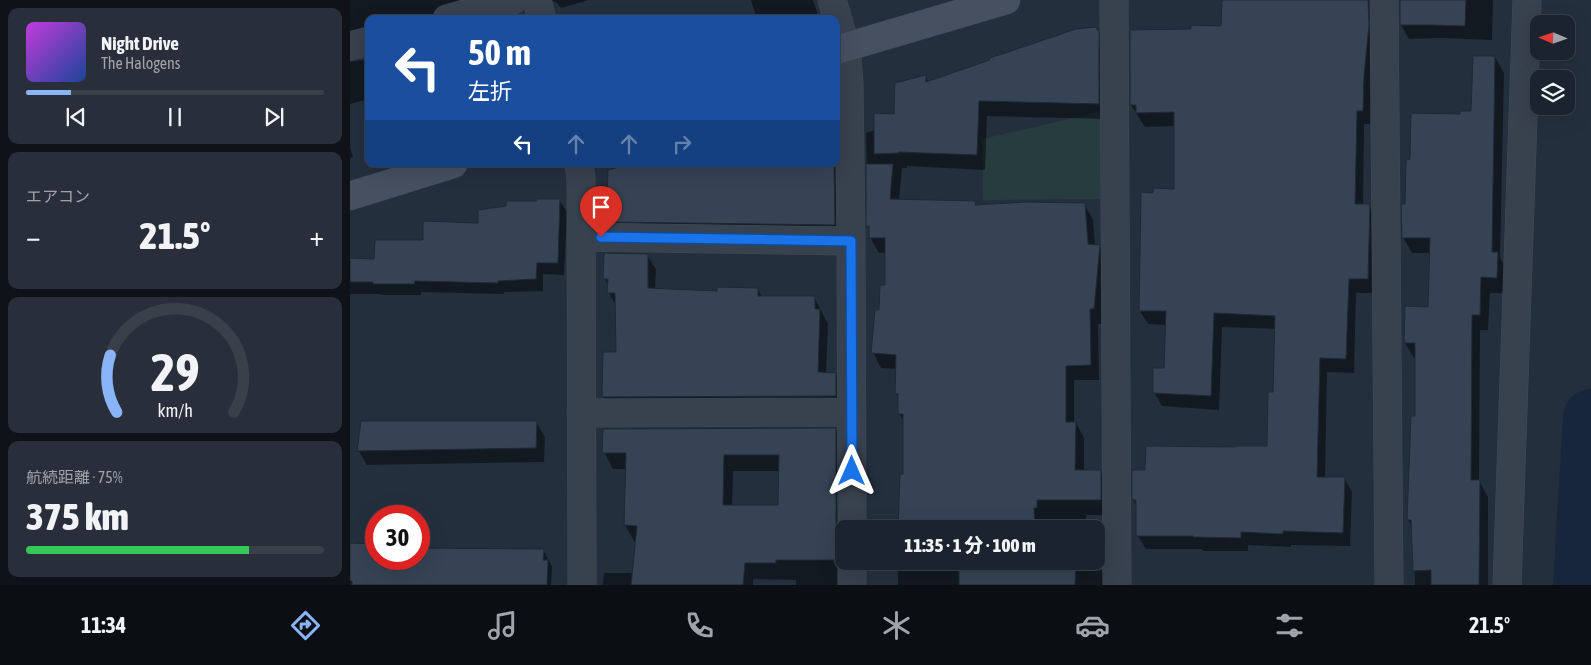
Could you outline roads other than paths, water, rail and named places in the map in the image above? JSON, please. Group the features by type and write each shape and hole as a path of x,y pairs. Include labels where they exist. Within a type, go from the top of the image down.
{"main road":[{"path":"841,48 1006,0"},
{"path":"350,196 443,167"}],"street":[{"path":"461,15 513,0"},
{"path":"537,0 541,15"},
{"path":"832,0 835,15"},
{"path":"1114,0 1117,585"},
{"path":"1384,0 1389,585"},
{"path":"1508,585 1527,0"},
{"path":"350,46 365,42"},
{"path":"841,48 849,84 852,520"},
{"path":"580,167 582,585"},
{"path":"581,237 851,241"},
{"path":"582,413 852,412"},
{"path":"852,570 852,585"}],"waterway":[{"path":"1581,585 1591,417"}]}
